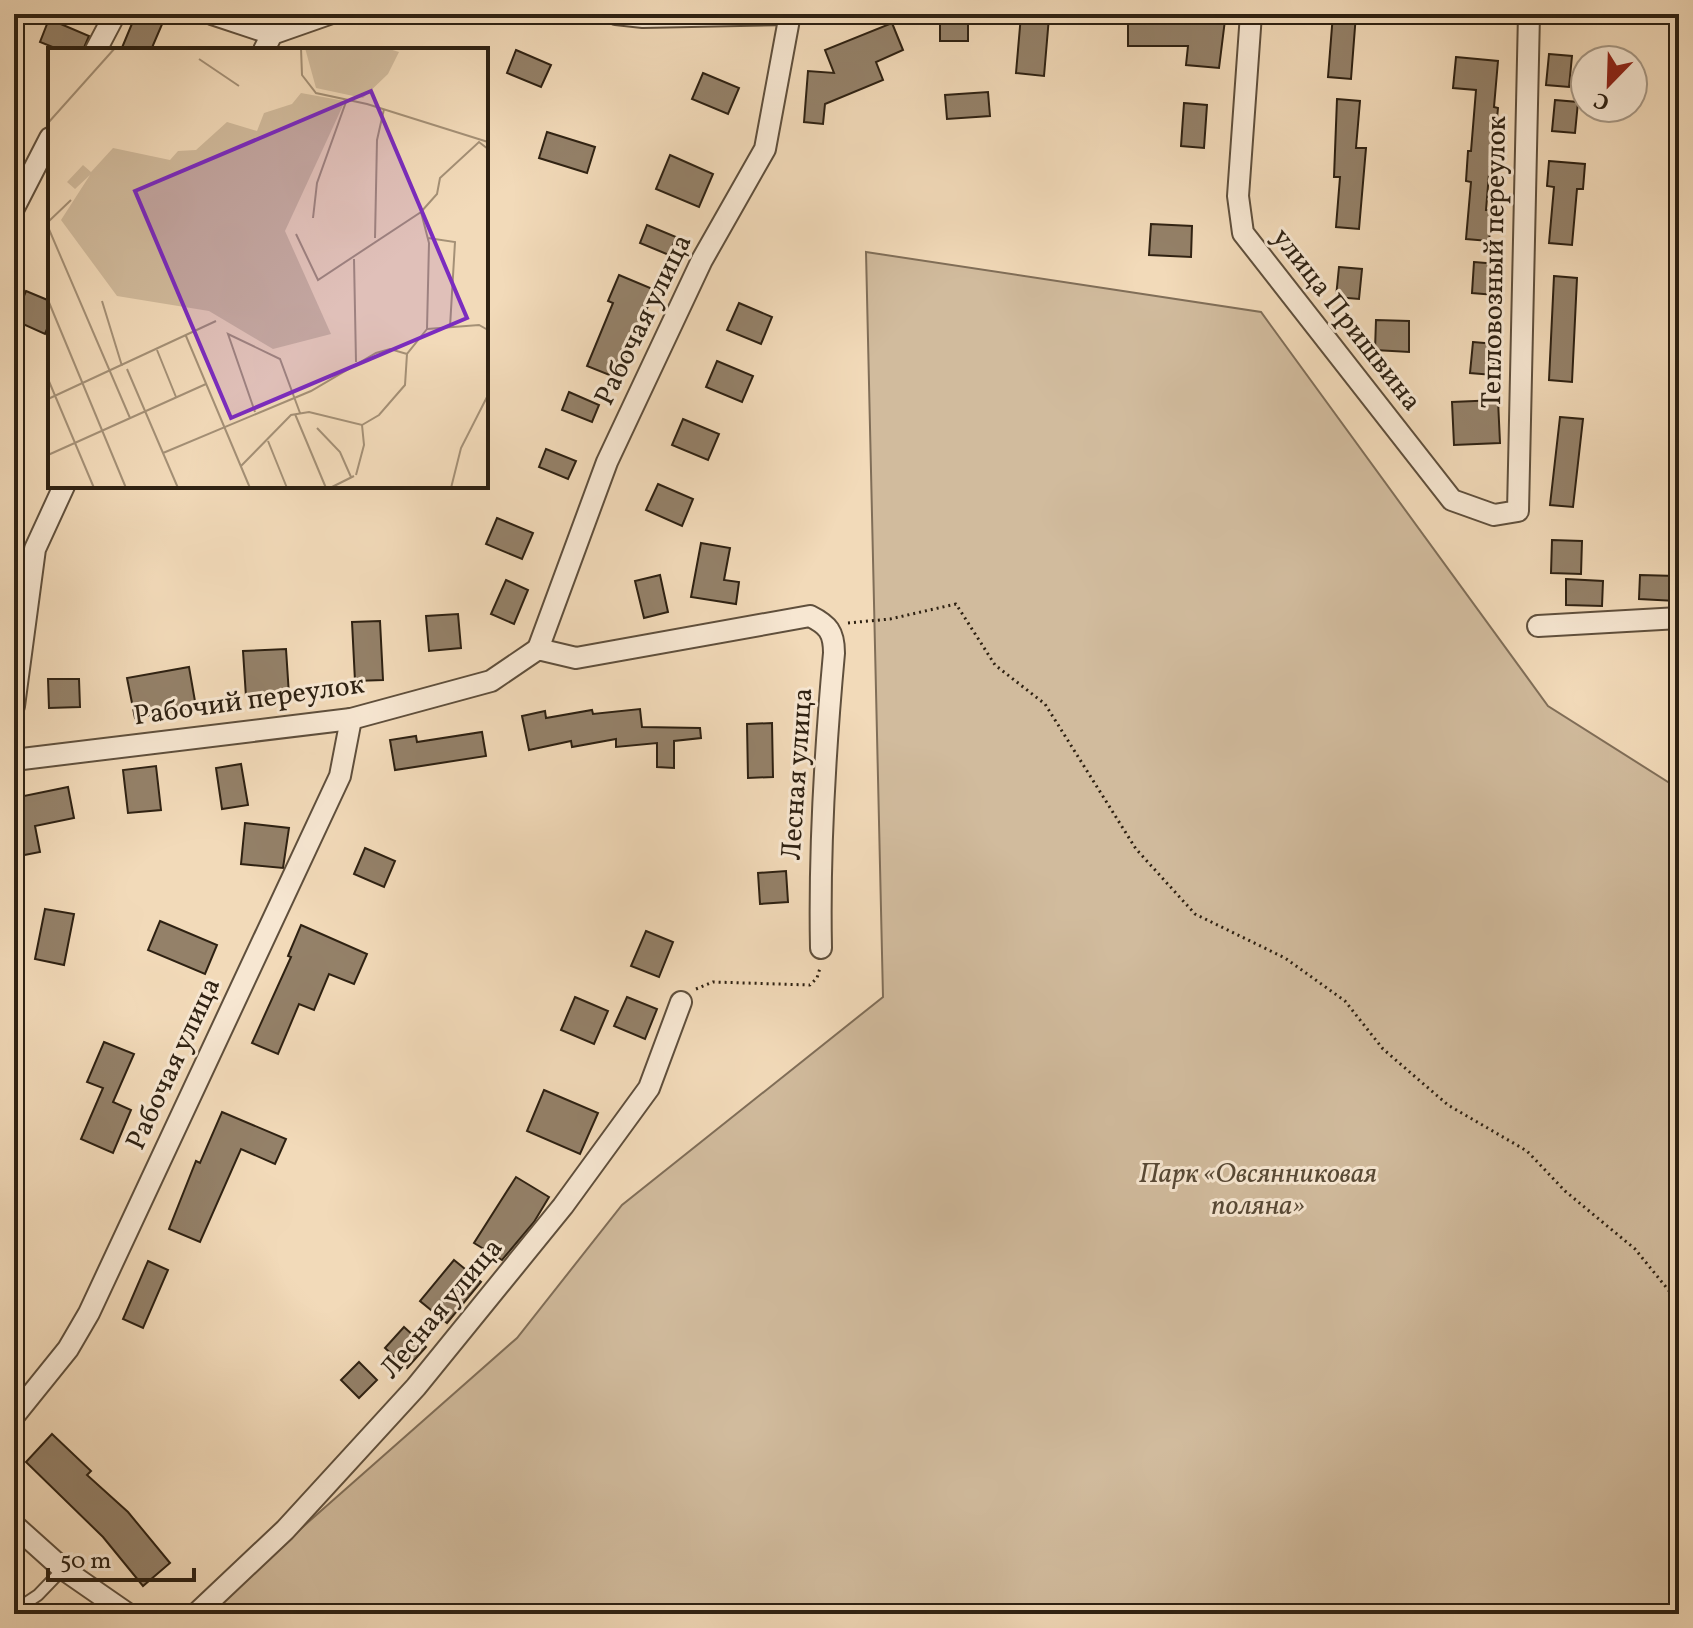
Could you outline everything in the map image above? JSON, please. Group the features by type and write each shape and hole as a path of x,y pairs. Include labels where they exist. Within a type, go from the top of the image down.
{"street":[{"path":"97,48 115,14"},
{"path":"212,14 238,18 268,42 329,14"},
{"path":"616,14 643,17 790,14"},
{"name":"Рабочая улица","path":"538,649 607,462 702,260 765,149 790,14"},
{"name":"улица Пришвина","path":"1251,14 1238,196 1243,233 1452,500 1494,515 1518,511"},
{"name":"Тепловозный переулок","path":"1518,511 1529,14"},
{"path":"14,208 48,142"},
{"path":"14,706 22,583 63,488"},
{"path":"1538,626 1679,618"},
{"path":"538,649 576,658 818,620"},
{"name":"Лесная улица","path":"818,620 834,637 823,774 821,948"},
{"name":"Рабочий переулок","path":"14,760 351,719 491,681 538,649"},
{"name":"Рабочая улица","path":"14,1416 68,1349 89,1313 340,776 351,719"},
{"name":"Лесная улица","path":"196,1614 285,1530 416,1387 563,1206 649,1088 681,1002"},
{"path":"14,1525 63,1569 128,1614"}],"lane":[{"path":"14,1611 38,1595 63,1569"}],"path":[{"path":"818,620 890,619 956,604 995,665 1045,704 1136,849 1195,914 1285,958 1345,1001 1383,1049 1448,1105 1527,1151 1565,1191 1635,1249 1679,1303"},
{"path":"681,1002 696,988 713,982 810,985 817,978 820,968 821,948"}],"green space":[{"name":"Парк «Овсянниковая поляна»","path":"866,252 1261,312 1548,706 1679,789 1679,1614 204,1614 517,1338 622,1205 883,997"}],"building":[{"path":"136,14 145,14 163,22 152,48 122,48"},
{"path":"940,14 968,14 968,41 940,41"},
{"path":"1128,14 1173,14 1225,20 1219,68 1186,65 1188,46 1128,46"},
{"path":"1333,14 1356,14 1351,79 1328,77"},
{"path":"1021,15 1049,17 1044,76 1016,73"},
{"path":"49,19 89,36 84,48 55,48 40,42"},
{"path":"892,23 903,50 876,62 883,80 825,104 823,124 804,122 808,71 834,73 825,50"},
{"path":"516,50 551,65 541,87 507,73"},
{"path":"1549,54 1569,56 1569,87 1546,85"},
{"path":"1456,57 1498,61 1494,107 1498,108 1495,139 1492,138 1486,210 1492,210 1489,241 1466,239 1471,182 1466,181 1468,151 1471,151 1476,90 1453,88"},
{"path":"703,73 739,88 728,114 692,99"},
{"path":"988,92 990,116 947,119 945,95"},
{"path":"1337,99 1360,101 1356,148 1366,148 1359,229 1336,227 1340,177 1334,177"},
{"path":"1555,100 1569,101 1569,124 1576,124 1575,133 1552,131"},
{"path":"1184,103 1207,105 1204,148 1181,146"},
{"path":"547,132 595,147 587,173 539,158"},
{"path":"670,155 713,174 699,207 656,189"},
{"path":"1549,161 1585,164 1583,189 1577,189 1572,245 1549,243 1554,187 1547,186"},
{"path":"1151,224 1192,226 1191,257 1149,255"},
{"path":"647,225 676,237 669,255 640,243"},
{"path":"1474,262 1497,264 1495,295 1472,293"},
{"path":"1339,267 1362,269 1359,299 1336,297"},
{"path":"619,275 655,290 617,378 587,366 613,303 608,301"},
{"path":"1554,276 1577,278 1572,382 1549,380"},
{"path":"26,291 48,300 45,334 14,320"},
{"path":"739,303 772,317 761,344 727,330"},
{"path":"1376,320 1409,321 1409,352 1375,350"},
{"path":"1473,342 1495,344 1493,375 1470,373"},
{"path":"717,361 753,376 742,402 706,387"},
{"path":"569,392 599,405 592,422 562,410"},
{"path":"1498,400 1500,443 1454,445 1452,402"},
{"path":"1560,417 1583,419 1573,507 1550,505"},
{"path":"683,419 719,434 708,460 672,445"},
{"path":"546,449 576,461 568,479 539,467"},
{"path":"658,484 693,499 682,526 646,510"},
{"path":"497,518 533,533 522,559 486,544"},
{"path":"1552,540 1582,541 1581,574 1551,573"},
{"path":"701,543 730,548 724,580 739,582 736,604 691,597"},
{"path":"660,575 668,612 644,618 635,581"},
{"path":"1640,575 1676,576 1676,601 1639,599"},
{"path":"1566,579 1603,581 1602,606 1566,605"},
{"path":"506,580 528,590 514,624 491,614"},
{"path":"458,614 461,648 429,651 426,616"},
{"path":"380,621 383,680 355,681 352,622"},
{"path":"286,649 289,695 246,697 243,651"},
{"path":"189,667 196,707 135,718 127,678"},
{"path":"48,679 79,679 80,707 49,708"},
{"path":"640,709 642,727 700,728 701,738 674,741 674,768 657,767 657,743 616,747 616,739 572,747 571,741 529,750 522,716 545,711 546,718 592,710 593,714"},
{"path":"772,723 773,777 748,778 747,724"},
{"path":"482,732 486,756 395,770 390,740 416,736 417,742"},
{"path":"241,764 248,805 222,809 216,768"},
{"path":"156,766 161,810 128,813 123,770"},
{"path":"68,787 74,818 35,826 40,852 14,857 14,798"},
{"path":"245,823 289,828 283,868 241,864"},
{"path":"365,848 395,861 384,887 354,874"},
{"path":"786,871 788,902 760,904 758,873"},
{"path":"45,909 74,914 64,965 35,959"},
{"path":"160,921 217,945 205,974 148,950"},
{"path":"301,925 367,954 354,984 329,974 314,1010 299,1004 278,1054 252,1043 291,957 288,956"},
{"path":"646,931 673,942 659,977 631,966"},
{"path":"575,997 608,1011 594,1044 561,1030"},
{"path":"627,997 657,1009 645,1039 614,1026"},
{"path":"104,1042 134,1054 113,1102 131,1110 113,1153 81,1139 103,1088 87,1082"},
{"path":"544,1090 598,1113 580,1154 527,1131"},
{"path":"222,1112 286,1139 275,1164 241,1149 200,1242 169,1229 196,1161 200,1163"},
{"path":"516,1177 549,1197 534,1222 502,1260 474,1243"},
{"path":"454,1260 481,1282 447,1323 420,1301"},
{"path":"148,1261 168,1270 143,1328 123,1319"},
{"path":"404,1327 426,1347 407,1368 385,1348"},
{"path":"359,1362 377,1380 359,1398 341,1380"},
{"path":"52,1434 91,1471 87,1475 128,1512 170,1563 143,1586 103,1537 26,1462"}]}
